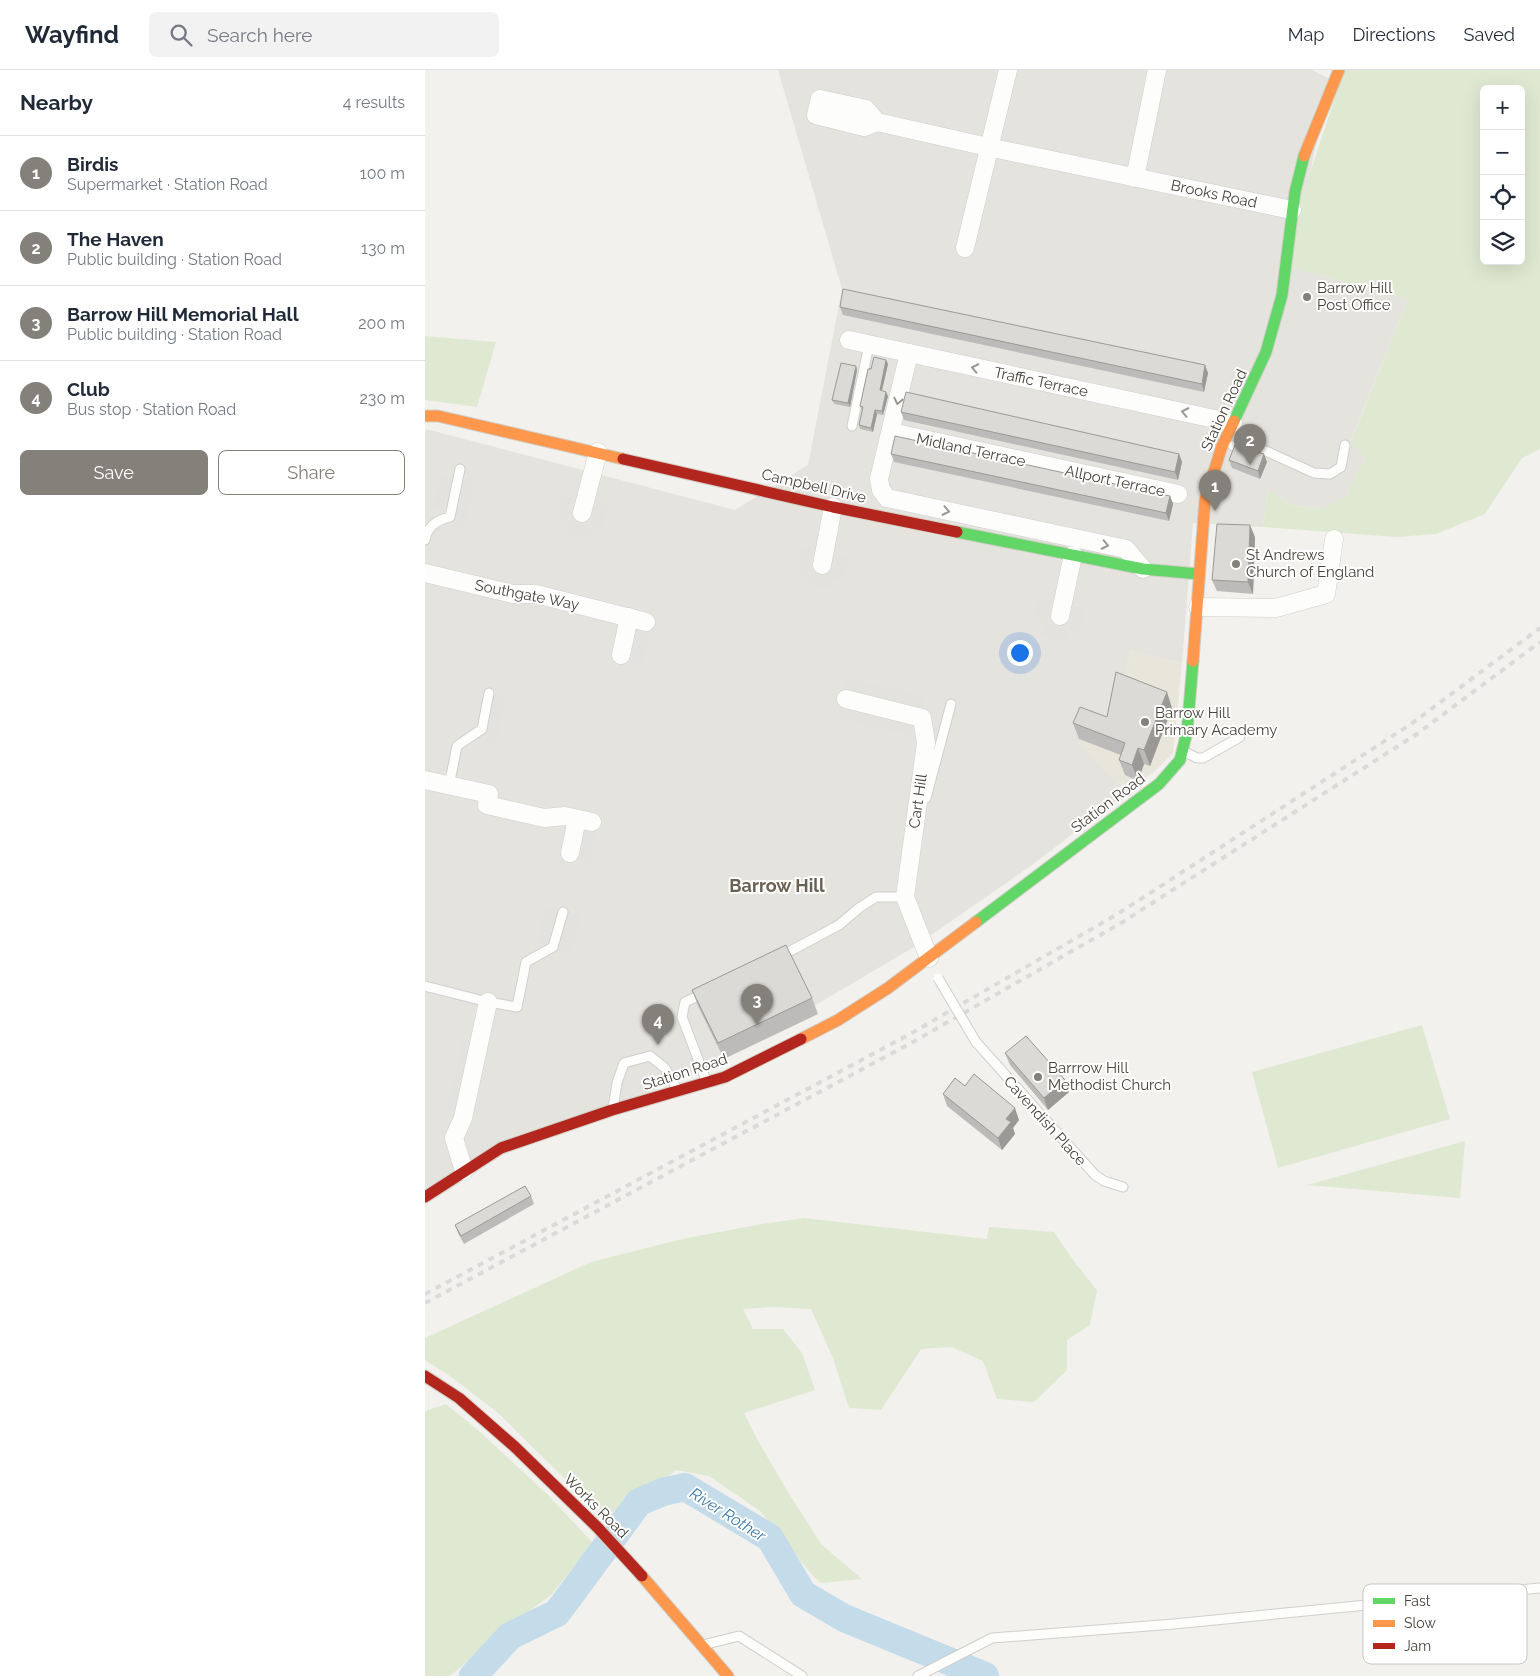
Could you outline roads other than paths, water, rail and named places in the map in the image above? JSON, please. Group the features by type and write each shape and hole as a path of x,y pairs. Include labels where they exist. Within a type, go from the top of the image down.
{"street":[{"path":"965,248 1008,70"},
{"path":"1135,178 1157,70"},
{"name":"Station Road","path":"425,1197 501,1148 518,1141 612,1110 679,1092 725,1077 838,1020 888,988 934,968 1159,784 1176,766 1183,750 1187,732 1205,500 1222,446 1259,370 1275,324 1282,296 1295,192 1307,148 1339,70"},
{"name":"Brooks Road","path":"877,122 1292,210"},
{"name":"Traffic Terrace","path":"849,340 1233,423"},
{"path":"909,354 879,480 881,490 887,498 1126,549 1143,569"},
{"name":"Campbell Drive","path":"425,416 438,416 833,507 1143,569 1199,574"},
{"name":"Midland Terrace","path":"891,432 1051,468"},
{"path":"582,513 598,452"},
{"name":"Allport Terrace","path":"1051,468 1178,494"},
{"path":"823,565 833,507"},
{"path":"1198,607 1276,608 1326,594 1333,540"},
{"path":"1060,616 1073,554"},
{"name":"Southgate Way","path":"425,574 513,594 536,594 637,619 621,655"},
{"name":"Cart Hill","path":"846,699 922,718 926,743 905,897 934,968"},
{"path":"425,780 489,794 487,805 544,818 565,816 584,821 570,853"},
{"path":"463,1171 454,1138 463,1118 488,1002"},
{"name":"Works Road","path":"425,1376 459,1398 515,1447 601,1531 728,1676"}],"lane":[{"path":"852,426 869,345"},
{"path":"1222,446 1237,446 1266,451 1314,472 1330,474 1341,467 1345,445"},
{"path":"425,540 426,533 438,519 450,517 460,469"},
{"path":"449,786 457,746 482,730 489,692"},
{"path":"911,852 951,704"},
{"path":"1183,750 1197,758 1203,758 1240,737 1240,732"},
{"path":"768,962 839,925 876,897 905,897"},
{"path":"425,986 488,1002 517,1006 527,962 553,947 563,912"},
{"name":"Cavendish Place","path":"934,968 976,1042 1095,1175 1104,1181 1123,1188"},
{"path":"707,1083 682,1017 685,1002 710,990"},
{"path":"612,1110 617,1083 624,1063 650,1056 665,1068 679,1092"},
{"path":"1527,1589 1540,1588"},
{"path":"918,1676 992,1638 1174,1624 1363,1605"},
{"path":"701,1646 739,1636 803,1676"}],"waterway":[{"name":"River Rother","path":"473,1676 510,1636 557,1613 639,1502 663,1492 685,1487 770,1538 803,1594 844,1618 985,1676"}],"railway":[{"path":"425,1294 910,1034 1116,915 1411,724 1540,628"},
{"path":"425,1303 913,1042 1121,923 1417,734 1540,642"}],"place":[{"name":"Barrow Hill Post Office","path":"1307,297"},
{"name":"The Haven","path":"1250,465"},
{"name":"Birdis","path":"1215,511"},
{"name":"St Andrews Church of England","path":"1236,564"},
{"name":"Barrow Hill Primary Academy","path":"1145,722"},
{"name":"Barrow Hill Memorial Hall","path":"757,1025"},
{"name":"Club","path":"658,1045"},
{"name":"Barrrow Hill Methodist Church","path":"1038,1077"}],"district":[{"name":"Barrow Hill","path":"777,886"}]}
